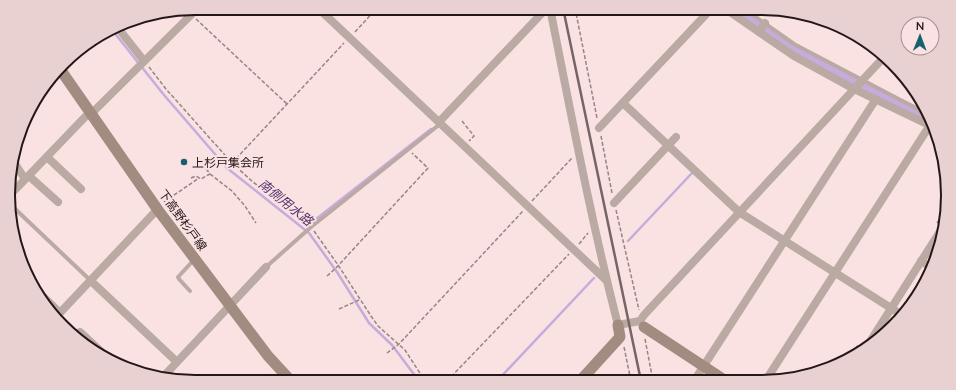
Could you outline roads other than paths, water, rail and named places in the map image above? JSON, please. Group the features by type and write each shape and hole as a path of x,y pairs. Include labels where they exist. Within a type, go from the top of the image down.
{"main road":[{"name":"下高野杉戸線","path":"63,73 160,207 195,260 268,356 286,375"},
{"path":"642,322 718,375"},
{"path":"585,375 620,337 618,325"}],"street":[{"path":"15,190 85,117 91,113 191,15"},
{"path":"325,15 606,280"},
{"path":"440,123 540,15"},
{"path":"551,15 606,280 618,325 642,322 739,212 881,61"},
{"path":"599,128 705,15"},
{"path":"734,15 794,56 854,89 926,123"},
{"path":"758,32 765,23"},
{"path":"121,31 144,61"},
{"path":"698,375 876,99"},
{"path":"623,103 739,212 898,312"},
{"path":"769,375 928,130"},
{"path":"614,203 676,137"},
{"path":"47,157 81,189"},
{"path":"17,166 27,177 58,202"},
{"path":"60,314 160,207"},
{"path":"878,331 936,238"},
{"path":"921,261 927,265"},
{"path":"167,373 266,267"},
{"path":"91,281 177,362"},
{"path":"79,333 91,342"}],"lane":[{"path":"753,15 794,44 918,108"},
{"path":"266,267 310,228 409,150 440,123"},
{"path":"15,209 91,281"},
{"path":"190,291 178,277 195,260"}],"waterway":[{"path":"744,15 796,52 877,95 922,116"},
{"name":"南側用水路","path":"115,34 164,95 227,168 309,233 337,272 369,323 392,345 414,375"},
{"path":"311,223 431,129"},
{"path":"628,241 693,172"},
{"path":"503,375 594,278"}],"railway":[{"path":"564,15 640,375"}],"place":[{"name":"上杉戸集会所","path":"184,162"}]}
